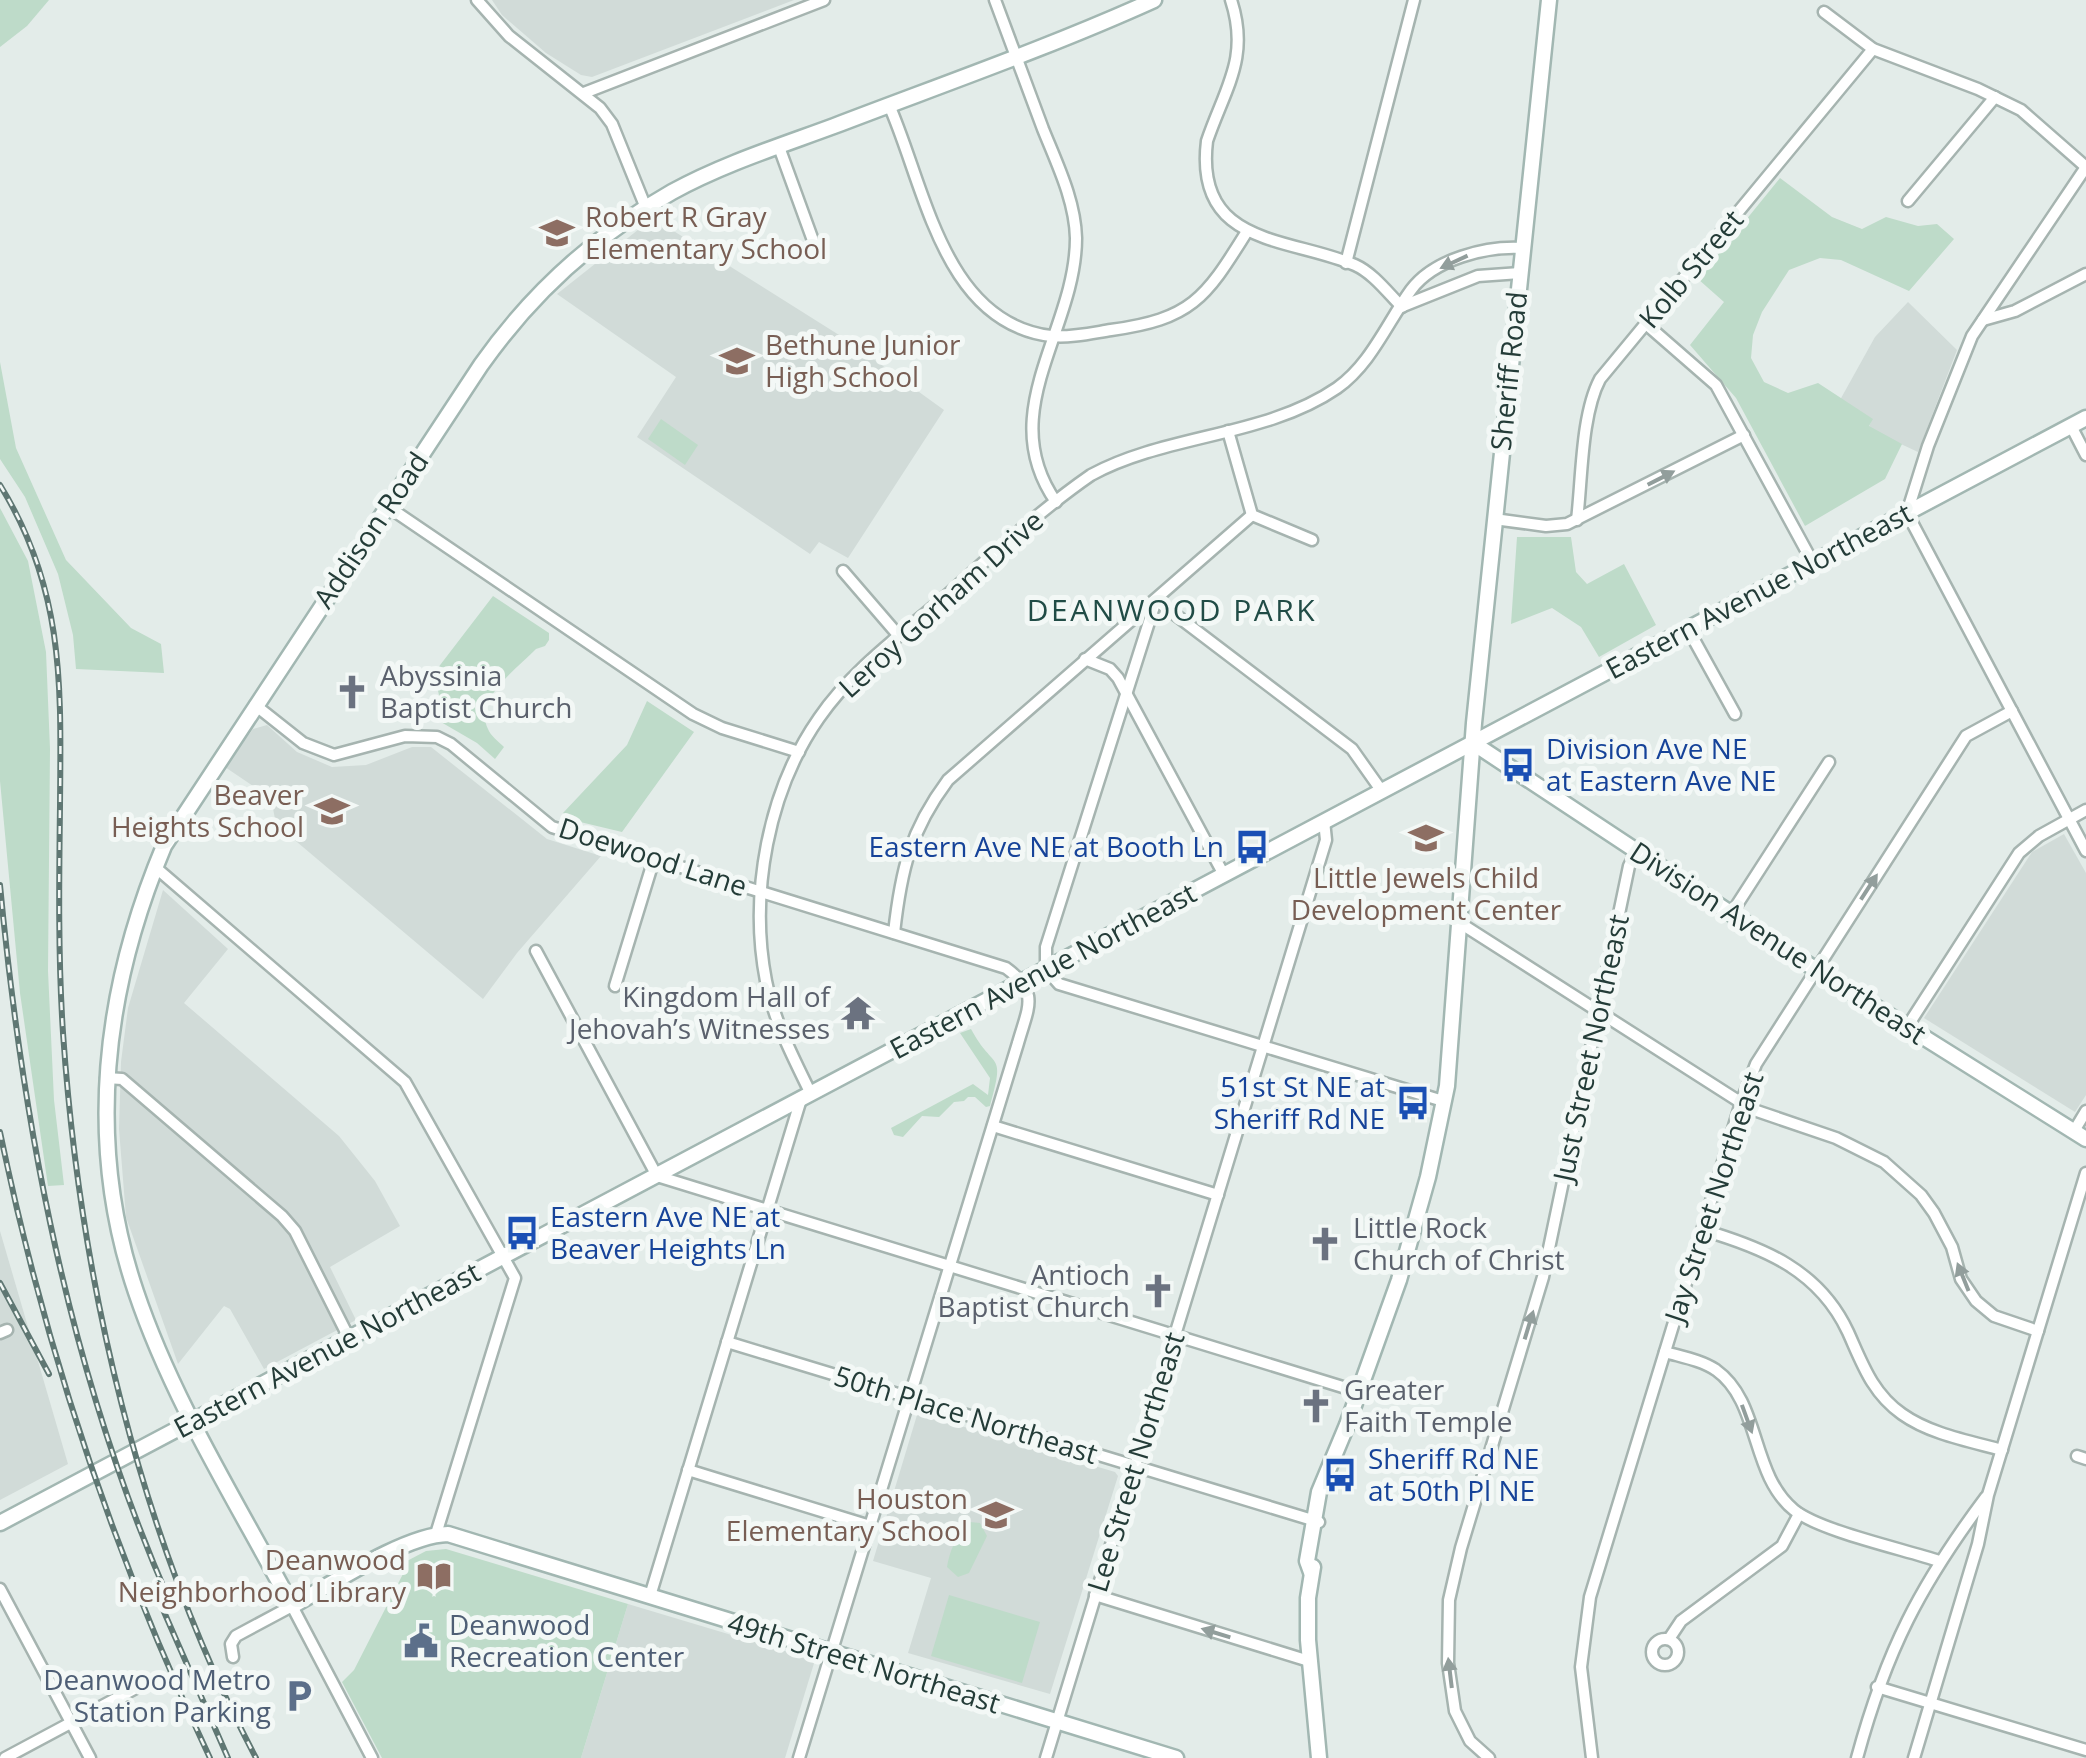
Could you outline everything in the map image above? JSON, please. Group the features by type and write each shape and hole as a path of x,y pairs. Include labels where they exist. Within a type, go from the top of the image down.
{"main road":[{"name":"Addison Road","path":"292,1606 146,1320 120,1234 107,1160 106,1078 120,977 155,866 175,824 483,361 531,302 592,246 646,208 700,178 1154,0"},
{"name":"Sheriff Road","path":"1316,1755 1307,1561 1323,1480 1359,1392 1412,1240 1432,1159 1442,1101 1440,1085 1450,1043 1472,743 1550,0"},
{"name":"Eastern Avenue Northeast","path":"0,1523 2086,418"},
{"name":"Division Avenue Northeast","path":"1472,743 1731,914 2080,1134"},
{"name":"49th Street Northeast","path":"436,1534 450,1535 1176,1758"},
{"path":"292,1606 409,1542 436,1534"}],"street":[{"path":"477,0 509,36 600,108 612,124 646,208"},
{"path":"584,93 824,0"},
{"path":"995,0 1074,216 1074,265 1034,403 1032,430 1036,467 1056,502"},
{"path":"1231,0 1238,27 1239,55 1207,141 1206,165 1220,206 1246,233 1362,270 1402,306 1478,276 1520,272"},
{"path":"1346,263 1414,0"},
{"path":"1824,12 1874,49 1995,96 2031,117 2086,167 1968,344 1907,513 2086,851"},
{"name":"Kolb Street","path":"1577,520 1596,386 1874,49"},
{"path":"1908,202 1995,96"},
{"path":"888,105 942,239 964,282 982,305 1000,319 1054,336 1146,325 1181,312 1211,286 1246,233"},
{"path":"778,147 815,246"},
{"name":"Leroy Gorham Drive","path":"806,1096 766,982 761,947 761,892 772,825 799,752 818,718 843,688 1056,502 1099,470 1308,404 1344,382 1361,365 1420,280 1452,262 1484,251 1522,248"},
{"path":"1982,320 2015,311 2086,274"},
{"path":"1646,324 1712,380 1813,562"},
{"path":"2071,426 2086,455"},
{"path":"1228,430 1252,515"},
{"path":"1494,519 1554,526 1577,520 1744,435"},
{"path":"387,506 693,714 722,728 799,752"},
{"path":"1252,515 1312,540"},
{"path":"894,933 908,849 932,801 971,758 1252,515"},
{"path":"843,572 899,636"},
{"path":"1156,600 1046,947 1046,969 1059,984 1442,1101"},
{"path":"1156,600 1352,749 1381,790"},
{"path":"1688,629 1735,714"},
{"path":"1085,659 1110,669 1224,875"},
{"name":"Doewood Lane","path":"255,705 303,743 334,755 404,736 437,737 451,744 552,827 1006,968 1024,981"},
{"name":"Jay Street Northeast","path":"1592,1758 1581,1667 1586,1618 1741,1103 1762,1050 1966,736 2012,711"},
{"path":"1731,914 1829,762"},
{"path":"1907,1027 2019,853 2039,836 2086,810"},
{"name":"Lee Street Northeast","path":"1046,1758 1326,840 1324,822"},
{"name":"Just Street Northeast","path":"1489,1758 1470,1741 1456,1710 1448,1662 1449,1600 1461,1548 1543,1277 1629,866 1636,852"},
{"path":"615,986 654,859"},
{"path":"155,866 405,1082 515,1278 436,1534"},
{"path":"1460,923 1753,1110 1846,1142 1884,1162 1920,1194 1934,1213 1976,1301 1994,1316 2038,1332"},
{"path":"536,950 657,1176 1359,1392"},
{"path":"799,1758 993,1126 1030,998 1024,981"},
{"path":"106,1078 122,1079 282,1216 295,1231 349,1338"},
{"path":"650,1596 767,1210 806,1096"},
{"path":"2080,1134 2086,1111"},
{"path":"993,1126 1218,1194"},
{"path":"1914,1758 1978,1544 1988,1494 2086,1173"},
{"path":"1703,1230 1766,1250 1803,1274 1833,1306 1870,1380 1900,1413 1933,1430 2002,1450"},
{"name":"50th Place Northeast","path":"728,1342 1316,1521"},
{"path":"1665,1352 1707,1365 1729,1382 1770,1480 1799,1514 1939,1561"},
{"path":"688,1470 870,1526"},
{"path":"1857,1758 1877,1687 1903,1626 1939,1561 1988,1494"},
{"path":"1669,1639 1681,1621 1783,1544 1799,1514"},
{"path":"0,1588 90,1758"},
{"path":"1095,1596 1309,1661"},
{"path":"234,1657 231,1644 236,1636 292,1606 372,1758"},
{"path":"5,1758 149,1680"},
{"path":"1877,1687 2086,1750"}],"shaded area":[{"path":"492,0 794,0 592,77 581,75 546,53 502,15"},
{"path":"653,218 847,340 944,410 848,558 819,542 810,554 637,437 676,377 557,294"},
{"path":"1908,302 1957,350 1918,452 1873,431 1869,427 1872,419 1840,400 1875,337"},
{"path":"267,725 297,752 332,767 366,765 412,747 431,747 547,839 601,856 517,953 483,999 297,842 275,819 271,798 225,767 253,729"},
{"path":"2064,834 2086,873 2086,1095 2075,1112 1924,1018 2032,852"},
{"path":"163,890 228,949 184,1003 339,1136 375,1181 400,1226 330,1267 356,1320 264,1369 230,1309 224,1306 178,1364 126,1217 119,1129 121,1062 128,1008"},
{"path":"0,1231 68,1464 0,1500"},
{"name":"Houston Elementary School","path":"917,1415 1118,1476 1050,1694 908,1653 931,1578 873,1561"},
{"path":"628,1604 815,1660 785,1758 581,1758"}],"green space":[{"path":"0,0 49,0 27,26 0,47"},
{"path":"1780,178 1832,217 1862,229 1886,217 1918,226 1937,224 1954,239 1909,291 1841,260 1820,258 1789,270 1762,312 1753,335 1751,358 1764,382 1788,393 1818,383 1873,419 1869,426 1902,444 1885,479 1805,526 1736,398 1690,345 1724,302 1698,279"},
{"path":"0,362 16,448 66,560 131,628 161,644 164,673 76,669 73,635 58,574 25,497 0,459"},
{"path":"661,419 698,445 685,465 648,439"},
{"path":"0,508 28,561 46,652 50,749 48,971 54,1100 64,1185 48,1186 20,993 0,781"},
{"path":"1517,537 1571,537 1576,572 1587,584 1624,564 1656,625 1599,657 1581,627 1552,608 1511,624"},
{"path":"493,596 549,633 545,646 536,649 509,675 487,707 488,729 504,747 495,759 477,743 434,718 439,695 434,673"},
{"path":"647,701 694,732 622,832 576,821 563,813 627,745"},
{"path":"971,1029 997,1068 990,1106 968,1097 954,1102 939,1117 922,1116 903,1137 894,1135 891,1128 973,1084 988,1095 990,1078 960,1033"},
{"path":"970,1522 980,1523 987,1536 969,1573 958,1577 947,1567 948,1561 958,1536"},
{"path":"446,1549 628,1604 581,1758 382,1758 342,1682 354,1670 405,1570 405,1562 426,1551"},
{"path":"949,1595 1040,1622 1022,1683 931,1656"}],"railway":[{"path":"0,485 37,563 55,640 60,720 63,1033 71,1127 101,1313 148,1497 179,1586 256,1758"},
{"path":"0,885 22,1068 56,1250 104,1429 170,1602"},
{"path":"0,1132 38,1294 86,1452 143,1606 210,1758"},
{"path":"0,1283 49,1374"},
{"path":"154,1589 228,1758"}],"place":[{"name":"Robert R Gray Elementary School","path":"557,233"},
{"name":"Bethune Junior High School","path":"737,361"},
{"name":"Abyssinia Baptist Church","path":"352,692"},
{"name":"Division Ave NE at Eastern Ave NE","path":"1518,765"},
{"name":"Beaver Heights School","path":"332,811"},
{"name":"Little Jewels Child Development Center","path":"1426,838"},
{"name":"Eastern Ave NE at Booth Ln","path":"1252,847"},
{"name":"Kingdom Hall of Jehovah’s Witnesses","path":"858,1013"},
{"name":"51st St NE at Sheriff Rd NE","path":"1413,1103"},
{"name":"Eastern Ave NE at Beaver Heights Ln","path":"522,1233"},
{"name":"Little Rock Church of Christ","path":"1325,1244"},
{"name":"Antioch Baptist Church","path":"1158,1291"},
{"name":"Greater Faith Temple","path":"1316,1406"},
{"name":"Sheriff Rd NE at 50th Pl NE","path":"1340,1475"},
{"name":"Houston Elementary School","path":"996,1515"},
{"name":"Deanwood Neighborhood Library","path":"434,1576"},
{"name":"Deanwood Recreation Center","path":"421,1641"},
{"name":"Deanwood Metro Station Parking","path":"299,1696"}],"district":[{"name":"DEANWOOD PARK","path":"1172,611"}]}
